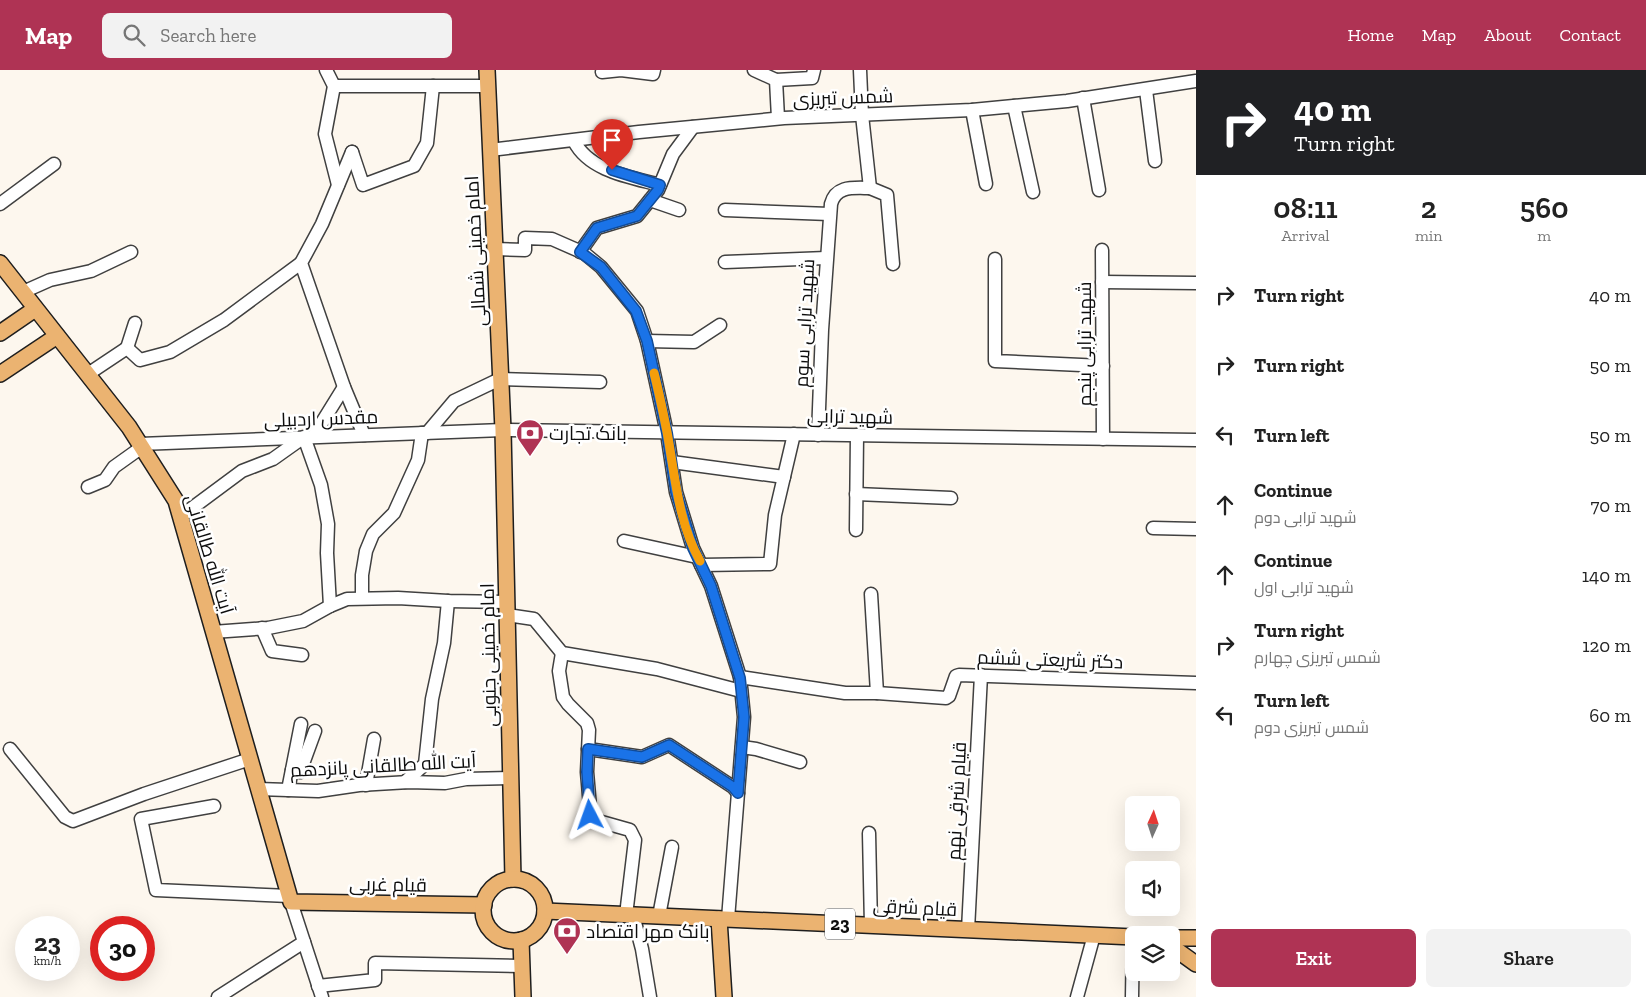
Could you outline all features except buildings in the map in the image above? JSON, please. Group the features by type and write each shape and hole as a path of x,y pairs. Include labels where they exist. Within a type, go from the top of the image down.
{"main road":[{"name":"امام خمینی شمالی","path":"487,70 503,430"},
{"name":"آیت الله طالقانی","path":"0,263 130,427 176,501 290,899"},
{"path":"0,333 35,309"},
{"path":"0,374 57,336"},
{"name":"امام خمینی جنوبی","path":"503,430 512,879"},
{"path":"512,879 523,880 532,884 540,892 544,901 545,911 543,921 538,930 531,936 511,941 493,932 487,924 484,915 484,905 487,895 493,887 502,881 512,879"},
{"name":"قیام غربی","path":"290,899 484,905"},
{"name":"قیام شرقی","path":"545,911 1125,937"},
{"path":"723,919 724,997"},
{"path":"1180,938 1196,938"},
{"path":"521,940 523,997"},
{"path":"1180,952 1196,964"}],"street":[{"path":"326,70 334,86 325,134 338,184"},
{"path":"602,72 621,70 653,74 654,70"},
{"path":"754,70 776,80 812,78 814,70"},
{"path":"860,70 862,115 870,188 887,195 893,264"},
{"path":"776,80 778,118"},
{"name":"شمس تبریزی","path":"490,150 778,118 972,110 1014,106 1196,82"},
{"path":"334,86 487,86"},
{"path":"127,348 140,360 170,352 224,320 301,263 322,224 352,152 362,185 414,166 427,143 433,86"},
{"path":"1146,90 1155,161"},
{"path":"1082,98 1099,190"},
{"path":"1014,106 1033,192"},
{"path":"972,110 986,184"},
{"path":"580,252 597,228 637,216 658,190 673,154 693,127"},
{"path":"574,141 579,150 595,164 628,177 660,185"},
{"path":"0,204 54,164"},
{"name":"شهید ترابی سوم","path":"818,435 829,214 833,196 840,191 852,188 870,188"},
{"path":"650,200 679,210"},
{"path":"725,210 829,214"},
{"path":"495,249 525,250 525,238 552,239 580,252 601,267 636,311 647,341 667,433 676,492 693,548 711,586 740,678 742,691 744,717 742,747 723,919"},
{"name":"شهید ترابی پنجم","path":"1102,250 1103,439"},
{"path":"23,292 50,280 91,271 131,252"},
{"path":"725,262 826,258"},
{"path":"995,258 995,361 1103,366"},
{"path":"301,263 344,388 364,436"},
{"path":"1102,282 1196,283"},
{"path":"88,374 127,348 135,323"},
{"path":"647,341 694,342 720,325"},
{"path":"362,598 362,576 366,551 373,534 394,513 418,460 425,433 454,401 500,379 600,382"},
{"path":"180,517 242,471 273,459 309,437 344,388"},
{"name":"شهید ترابی","path":"503,430 1196,440"},
{"name":"مقدس اردبیلی","path":"141,445 503,430"},
{"path":"624,541 699,561 770,564 775,515 794,434"},
{"path":"856,530 857,435"},
{"path":"309,437 328,524 327,553 330,606"},
{"path":"88,487 105,480 114,467 141,445"},
{"path":"672,462 784,477"},
{"path":"856,494 951,498"},
{"path":"1153,528 1196,529"},
{"path":"871,594 877,693"},
{"path":"214,632 262,628 303,621 347,599 448,601 507,608 534,619 562,653 657,669 742,691"},
{"path":"405,782 425,764 432,699 444,643 448,601"},
{"path":"262,628 272,651 302,655"},
{"path":"562,653 559,671 563,697 587,723 589,730 587,772 591,819 630,830 635,840 630,915 642,949 650,997"},
{"name":"دکتر شریعتی ششم","path":"740,678 845,693 877,693 946,698 950,696 956,676 982,675 1196,683"},
{"name":"قیام شرقی نهم","path":"968,930 982,675"},
{"path":"288,790 302,724"},
{"path":"292,770 300,772 315,731"},
{"path":"366,785 374,739"},
{"path":"588,749 642,757 669,745 733,787 738,793"},
{"path":"742,747 800,762"},
{"path":"10,749 65,817 73,821 144,794 250,759"},
{"name":"آیت الله طالقانی پانزدهم","path":"258,789 318,791 405,782 445,783 466,779 510,778"},
{"path":"214,806 141,819 156,890 290,899 320,992 375,980 375,963 522,966"},
{"path":"869,833 871,926"},
{"path":"659,916 672,847"},
{"path":"1077,997 1094,936"},
{"path":"218,997 304,942"},
{"path":"1132,981 1132,997"}],"slow traffic":[{"path":"654,373 667,433 676,492 693,548 700,561"}],"place":[{"name":"بانک تجارت","path":"530,457"},
{"name":"بانک مهر اقتصاد","path":"567,955"}],"route":[{"path":"590,815 587,772 588,749 642,757 669,745 733,787 738,793 744,717 740,678 711,586 693,548 676,492 667,433 647,341 636,311 601,267 580,252 597,228 637,216 660,185 628,177 612,170"}]}
